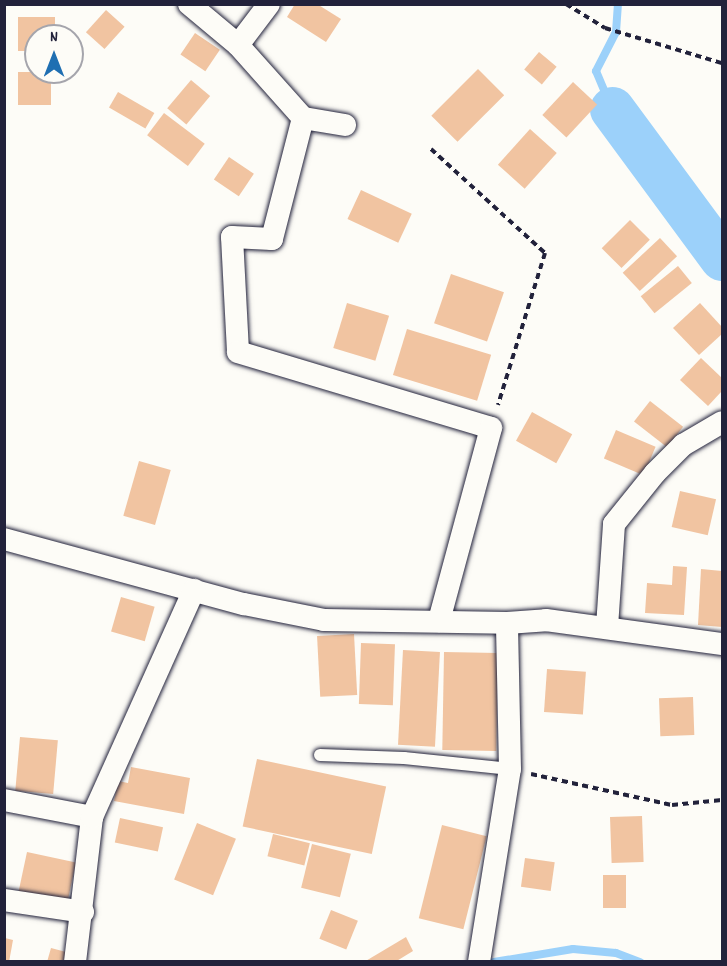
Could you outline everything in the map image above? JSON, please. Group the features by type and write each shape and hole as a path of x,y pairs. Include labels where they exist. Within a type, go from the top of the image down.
{"street":[{"path":"189,4 238,45 303,118 345,125"},
{"path":"238,45 269,4"},
{"path":"303,118 272,239 232,237 238,352 491,428 439,621"},
{"path":"607,627 615,524 655,473 683,445 723,422"},
{"path":"4,539 194,590 324,620 507,623 546,620 723,644"},
{"path":"75,962 83,912 92,817 194,590"},
{"path":"479,962 481,934 487,923 510,769 507,623"},
{"path":"4,800 92,817"},
{"path":"4,900 83,912"}],"lane":[{"path":"320,755 404,758 510,769"}],"path":[{"path":"566,4 605,28 723,63"},
{"path":"431,149 545,253 491,428"},
{"path":"510,769 672,805 723,800"}],"building":[{"path":"295,4 317,4 341,19 326,42 287,17"},
{"path":"106,10 125,27 105,49 86,32"},
{"path":"18,17 55,17 55,24 24,24 24,51 18,51"},
{"path":"195,33 220,50 205,71 180,55"},
{"path":"539,52 557,67 542,84 524,70"},
{"path":"478,69 504,95 457,142 431,116"},
{"path":"18,72 24,72 24,84 51,84 51,105 18,105"},
{"path":"191,80 210,96 186,124 167,108"},
{"path":"573,82 597,105 566,137 542,115"},
{"path":"118,92 154,113 145,129 109,108"},
{"path":"164,113 205,144 188,166 147,135"},
{"path":"530,129 557,153 525,189 498,165"},
{"path":"229,157 254,174 239,196 214,179"},
{"path":"361,190 412,214 398,243 347,219"},
{"path":"630,220 650,240 622,268 602,248"},
{"path":"660,238 677,256 640,291 623,273"},
{"path":"678,266 692,283 655,313 641,296"},
{"path":"451,274 504,292 487,341 434,323"},
{"path":"347,303 389,316 375,361 333,348"},
{"path":"700,303 722,327 722,334 699,355 673,328"},
{"path":"407,329 491,355 477,401 393,375"},
{"path":"701,358 722,378 722,391 708,406 680,380"},
{"path":"650,401 683,427 667,447 634,421"},
{"path":"532,412 572,434 556,463 516,441"},
{"path":"616,430 656,447 643,475 604,459"},
{"path":"139,461 171,470 155,525 123,516"},
{"path":"680,491 716,499 708,535 672,527"},
{"path":"673,566 687,567 684,615 645,613 647,583 672,585"},
{"path":"701,569 722,571 722,627 698,625"},
{"path":"121,597 155,607 145,641 111,632"},
{"path":"354,634 357,695 320,697 317,636"},
{"path":"361,643 395,644 393,705 359,704"},
{"path":"403,650 440,652 435,747 398,745"},
{"path":"444,652 498,653 496,751 442,750"},
{"path":"547,669 586,672 583,715 544,712"},
{"path":"693,697 694,735 660,736 659,698"},
{"path":"20,737 58,740 53,794 15,791"},
{"path":"257,759 386,786 372,854 243,826"},
{"path":"131,767 190,778 184,814 114,801 118,781 128,783"},
{"path":"642,816 644,862 612,863 610,817"},
{"path":"120,818 163,827 158,852 115,842"},
{"path":"197,823 236,839 213,895 174,880"},
{"path":"442,825 487,836 463,929 419,918"},
{"path":"273,834 310,843 304,866 267,856"},
{"path":"312,844 351,854 340,897 301,888"},
{"path":"27,852 76,862 67,905 18,895"},
{"path":"525,858 555,862 551,891 521,887"},
{"path":"603,875 626,875 626,908 603,908"},
{"path":"331,910 358,921 346,950 319,939"},
{"path":"406,937 413,951 395,962 364,962"},
{"path":"5,938 13,940 9,962 5,962"},
{"path":"51,948 66,952 63,962 47,962"}],"waterway":[{"path":"612,109 596,71 616,32 618,4"},
{"path":"612,109 722,258"},
{"path":"494,962 573,949 616,953 640,962"}]}
